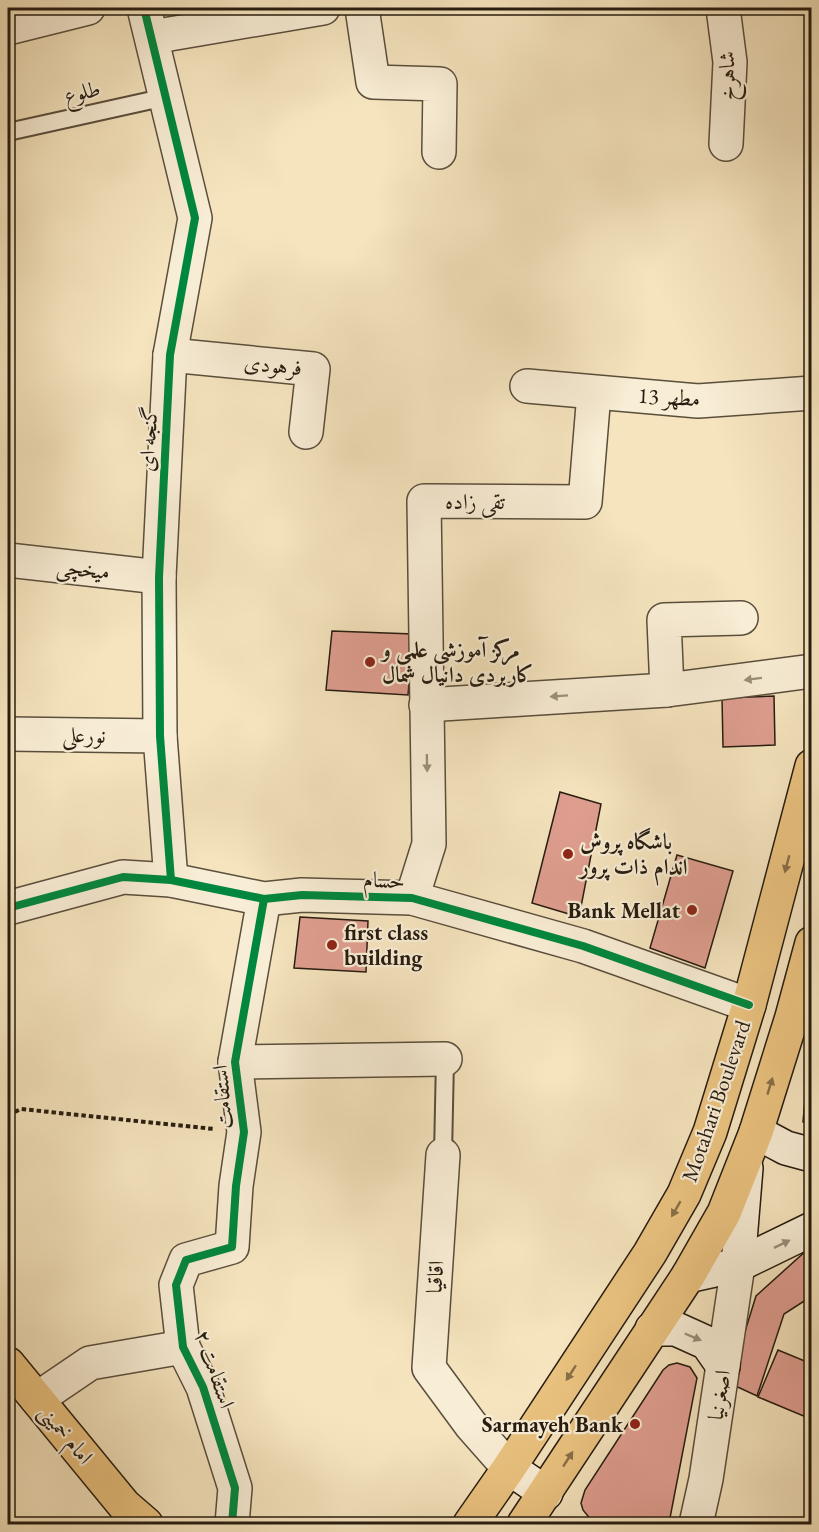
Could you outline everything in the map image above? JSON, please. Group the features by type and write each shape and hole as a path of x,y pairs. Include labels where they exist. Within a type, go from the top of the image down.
{"main road":[{"name":"Motahari Boulevard","path":"470,1524 650,1253 684,1194 710,1132 749,1005 812,766"},
{"name":"Motahari Boulevard","path":"524,1524 688,1276 724,1214 802,1019 812,943"},
{"name":"امام خمینی","path":"8,1364 135,1518"}],"street":[{"path":"8,28 88,8"},
{"path":"148,22 323,8"},
{"path":"362,8 373,82 440,84 439,152"},
{"name":"شاهرخ","path":"723,8 730,62 726,144"},
{"name":"گنجه ای","path":"148,22 195,218 170,355 159,577 160,736 171,880"},
{"name":"فرهودی","path":"170,355 313,369 306,432"},
{"name":"مطهر 13","path":"527,386 698,401 812,393"},
{"name":"تقی زاده","path":"412,898 429,844 424,501 585,502 594,393"},
{"name":"میخچی","path":"8,560 159,577"},
{"path":"667,690 664,620 741,618"},
{"path":"426,705 667,690 812,672"},
{"name":"نورعلی","path":"8,734 160,736"},
{"name":"حسام","path":"8,908 123,877 171,880 264,899 302,895 412,898 584,946 749,1005"},
{"name":"استقامت","path":"186,1260 232,1246 236,1186 244,1132 235,1062 264,899"},
{"name":"استقامت","path":"235,1062 445,1059"},
{"path":"751,1144 786,1148 812,1155"},
{"name":"اصغرنیا","path":"696,1524 706,1479 738,1265 751,1144"},
{"name":"اقاقیا","path":"442,1155 429,1368 471,1425 509,1468 546,1493"},
{"path":"688,1276 738,1265 812,1229"},
{"name":"استقامت ۲","path":"186,1260 176,1285 183,1347 202,1388 235,1488 232,1524"},
{"path":"651,1329 676,1329 708,1343 723,1366"},
{"path":"37,1399 90,1364 183,1347"}],"lane":[{"name":"طلوع","path":"8,132 166,97"},
{"name":"اقاقیا","path":"442,1155 445,1059"}],"path":[{"path":"8,1115 21,1109 244,1132"}],"building":[{"name":"مرکز آموزشی علمی و کاربردی دانیال شمال","path":"332,631 413,634 408,695 326,690"},
{"path":"774,696 775,745 723,747 722,698"},
{"name":"باشگاه پروش اندام ذات پرور","path":"560,792 601,804 579,917 532,903"},
{"name":"Bank Mellat","path":"677,855 733,871 705,968 650,948"},
{"name":"first class building","path":"300,917 368,921 366,972 294,968"},
{"path":"812,1034 812,1124 803,1122"},
{"path":"808,1249 812,1249 812,1296 784,1314 757,1396 729,1383 756,1296"},
{"path":"778,1350 812,1364 812,1402 806,1417 758,1397"},
{"path":"677,1363 690,1367 697,1378 670,1518 599,1523 592,1521 583,1510 581,1503 585,1490 663,1370"}],"cycle path":[{"path":"144,8 195,218 170,355 159,577 160,736 171,880"},
{"path":"8,908 123,877 171,880 264,899 302,895 412,898 583,946 749,1005"},
{"path":"232,1524 235,1488 203,1387 183,1347 176,1285 186,1260 232,1247 236,1186 244,1132 235,1062 264,899"}],"place":[{"name":"مرکز آموزشی علمی و کاربردی دانیال شمال","path":"370,662"},
{"name":"باشگاه پروش اندام ذات پرور","path":"568,854"},
{"name":"Bank Mellat","path":"692,910"},
{"name":"first class building","path":"332,945"},
{"name":"Sarmayeh Bank","path":"635,1424"}]}
